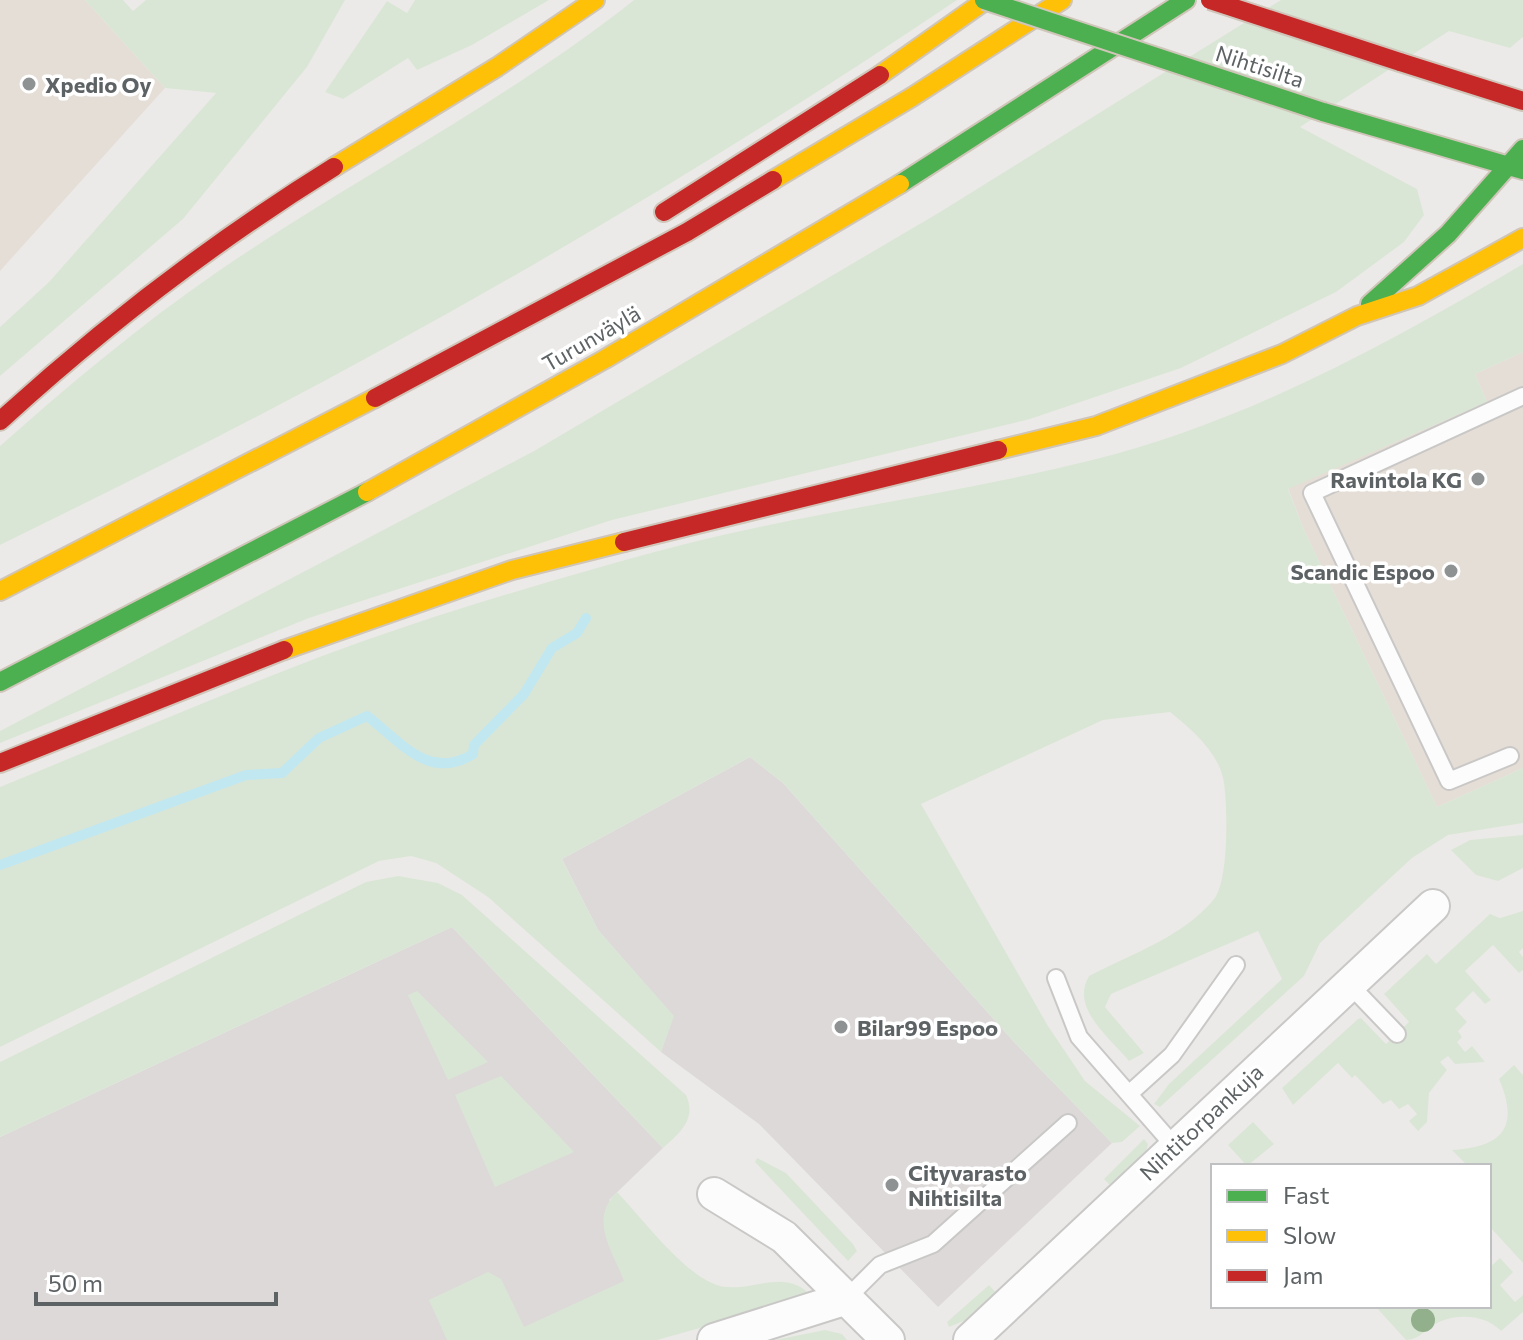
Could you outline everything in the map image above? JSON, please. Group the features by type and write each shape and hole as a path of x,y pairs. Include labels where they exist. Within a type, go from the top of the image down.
{"main road":[{"path":"0,421 38,384 167,279 330,170 539,40 594,0"},
{"name":"Nihtisilta","path":"985,0 1323,112 1515,168"},
{"path":"651,222 907,58 985,0"},
{"path":"0,591 410,380 687,232 912,97 1062,0"},
{"name":"Turunväylä","path":"0,682 206,580 486,426 805,243 1186,0"},
{"path":"1210,0 1523,101"},
{"path":"1205,24 1245,0"},
{"path":"1138,65 1178,41"},
{"path":"805,243 1027,125"},
{"path":"1357,316 1515,168 1523,149"},
{"path":"0,763 324,634 512,570 1096,426 1282,354 1357,316 1418,296 1523,238"},
{"path":"534,312 616,249"}],"street":[{"name":"Nihtitorpankuja","path":"970,1340 1433,906"},
{"path":"714,1194 784,1237 888,1340"},
{"path":"714,1340 847,1298"}],"lane":[{"path":"1510,756 1449,781 1312,493 1523,396"},
{"path":"1129,1094 1172,1055 1236,965"},
{"path":"1056,978 1079,1037 1175,1147"},
{"path":"1349,984 1397,1034"},
{"path":"847,1298 880,1265 933,1244 1068,1123"}],"shaded area":[{"path":"0,0 85,0 165,88 0,271"},
{"path":"1523,352 1523,768 1437,807 1304,530 1288,488 1487,402 1475,374"},
{"path":"750,757 783,783 1014,1042 1112,1143 938,1307 759,1124 661,1052 673,1016 598,930 562,859"},
{"path":"452,927 663,1148 609,1200 649,1243 599,1340 0,1340 0,1137"}],"green space":[{"path":"85,0 123,0 133,11 146,0 345,0 307,67 183,219 0,376 0,327 49,282 216,93 165,88"},
{"path":"415,0 549,0 472,45 417,70 408,58 343,99 325,92 387,1 407,13"},
{"path":"634,0 957,0 701,165 527,269 260,415 0,545 0,446 53,400 133,334 217,272 481,107"},
{"path":"1281,0 1523,0 1523,37 1510,48 1449,31 1300,127 1417,189 1424,215 1404,242 1336,292 1181,368 1030,419 612,520 309,618 0,743 0,731 534,451 940,212"},
{"path":"1523,264 1523,352 1475,374 1487,402 1288,489 1304,530 1437,807 1523,768 1523,823 1448,835 1412,858 1320,943 1304,976 1160,1107 1154,1104 1169,1084 1282,979 1258,931 1111,994 1105,1007 1144,1053 1129,1061 1094,1022 1084,999 1089,976 1172,934 1201,912 1219,890 1225,859 1226,804 1220,768 1209,749 1170,712 1103,720 921,804 1048,1026 1085,1081 1140,1126 1122,1142 1112,1143 1014,1042 783,783 750,757 562,859 598,930 674,1016 661,1052 488,897 436,863 411,856 379,861 0,1047 0,787 309,661 526,589 711,538 1088,461 1203,426 1313,379 1419,324"},
{"path":"1523,835 1523,868 1498,881 1476,875 1451,850 1470,840"},
{"path":"398,876 438,883 462,895 686,1095 688,1118 675,1137 663,1148 452,927 0,1137 0,1062 366,882"},
{"path":"1523,911 1523,948 1519,952 1523,957 1523,970 1519,973 1493,945 1465,971 1491,1000 1485,1004 1473,991 1455,1009 1467,1022 1458,1031 1462,1037 1457,1042 1465,1052 1472,1046 1485,1062 1455,1064 1448,1056 1440,1062 1447,1070 1429,1093 1427,1122 1418,1131 1409,1121 1417,1114 1408,1104 1399,1109 1391,1100 1383,1104 1355,1075 1352,1078 1338,1063 1293,1105 1282,1088 1358,1019 1361,1018 1386,1044 1409,1022 1384,994 1427,954 1436,964 1490,914 1500,918"},
{"path":"417,991 488,1062 448,1080 408,995"},
{"path":"1514,1065 1523,1075 1523,1263 1491,1228 1491,1164 1464,1164 1452,1150 1483,1145 1502,1132 1508,1110 1499,1079"},
{"path":"501,1076 574,1152 495,1187 455,1095"},
{"path":"1253,1122 1274,1144 1249,1164 1245,1164 1228,1145"},
{"path":"1144,1139 1148,1144 1144,1160 1114,1189 1104,1179"},
{"path":"757,1158 786,1173 853,1244 857,1251 848,1261 755,1162"},
{"path":"617,1192 674,1255 712,1283 738,1287 789,1283 801,1287 812,1297 657,1340 447,1340 429,1300 488,1272 501,1279 524,1327 624,1281 609,1247 604,1225 604,1214"},
{"path":"1500,1258 1513,1272 1500,1285 1515,1302 1523,1295 1523,1312 1501,1331 1480,1319 1455,1317 1406,1340 1377,1308 1491,1308 1491,1266"},
{"path":"989,1285 999,1296 978,1315 949,1327 947,1322"},
{"path":"825,1330 842,1334 847,1340 775,1340"}],"waterway":[{"path":"0,865 246,775 282,773 319,738 367,716 416,755 429,761 457,761 473,754 474,745 524,694 552,648 577,633 586,618"}],"traffic: fast":[{"path":"984,0 1323,112"},
{"path":"900,184 1186,0"},
{"path":"1323,112 1523,170"},
{"path":"1370,304 1448,234 1523,149"},
{"path":"0,682 367,492"}],"traffic: slow":[{"path":"334,167 497,67 595,0"},
{"path":"880,75 986,0"},
{"path":"773,180 912,97 1062,0"},
{"path":"367,492 605,359 900,184"},
{"path":"998,450 1096,426 1282,354 1357,316 1418,296 1523,238"},
{"path":"0,591 375,398"},
{"path":"284,650 512,570 624,542"}],"traffic: jam":[{"path":"1210,0 1400,62"},
{"path":"1400,62 1523,101"},
{"path":"664,212 880,75"},
{"path":"0,421 161,286 334,167"},
{"path":"375,398 687,232 773,180"},
{"path":"624,542 998,450"},
{"path":"0,763 284,650"}],"place":[{"name":"Xpedio Oy","path":"29,84"},
{"name":"Ravintola KG","path":"1478,479"},
{"name":"Scandic Espoo","path":"1451,571"},
{"name":"Bilar99 Espoo","path":"841,1027"},
{"name":"Cityvarasto Nihtisilta","path":"892,1185"}]}
